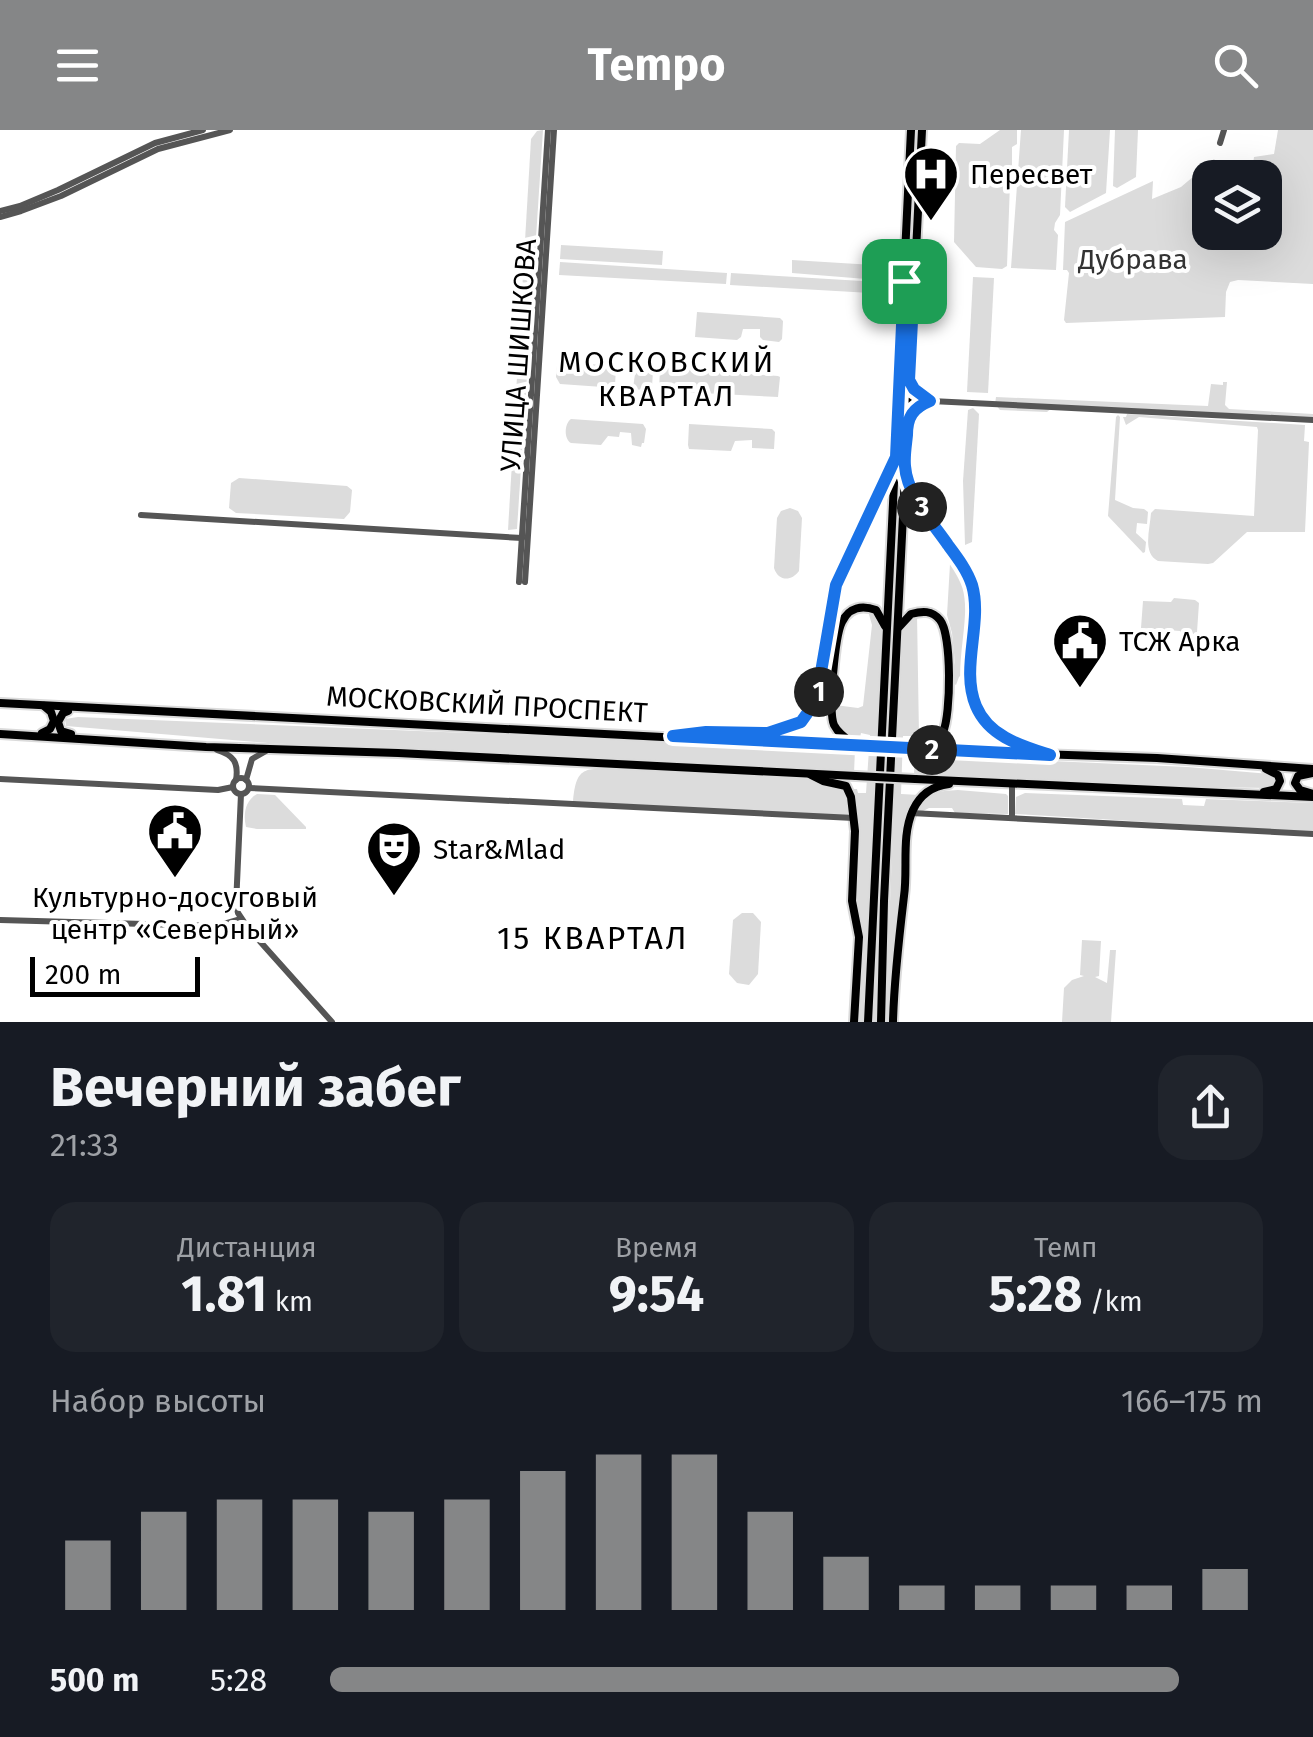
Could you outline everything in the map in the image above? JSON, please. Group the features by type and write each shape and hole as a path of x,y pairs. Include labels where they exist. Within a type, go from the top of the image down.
{"main road":[{"path":"881,1022 896,457 911,241 911,130"},
{"path":"911,241 922,130"},
{"path":"868,1022 882,740 905,469 909,282"},
{"path":"673,736 768,733 792,726 807,716 819,693 836,585 896,457"},
{"path":"905,469 919,503 959,560 972,586 976,706 1003,736 1050,755"},
{"path":"858,747 838,731 832,716 842,621 853,609 861,607 876,610 892,630"},
{"path":"892,630 911,614 928,612 944,626 945,727 935,741 916,750"},
{"name":"МОСКОВСКИЙ ПРОСПЕКТ","path":"0,703 916,750 1157,758 1313,771"},
{"path":"38,736 54,722 44,706"},
{"path":"78,709 63,712 58,722 62,732 81,738"},
{"name":"МОСКОВСКИЙ ПРОСПЕКТ","path":"0,734 271,750 1313,796"},
{"path":"1254,794 1276,789 1280,781 1278,775 1257,766"},
{"path":"1313,771 1300,774 1295,783 1313,796"},
{"path":"806,773 846,786 852,796 852,900 859,937 854,1022"},
{"path":"892,1022 912,813 927,791 940,785 968,782"}],"street":[{"path":"0,214 155,142 203,130"},
{"path":"0,214 61,196 158,149 230,130"},
{"name":"УЛИЦА ШИШКОВА","path":"551,130 522,582 522,538 551,130"},
{"path":"1220,143 1224,130"},
{"path":"909,380 930,401"},
{"path":"907,421 920,405 930,401 1313,420"},
{"path":"141,515 522,538"},
{"path":"206,746 232,757 237,768 236,792 240,794"},
{"path":"240,794 246,792 252,760 271,750"},
{"path":"0,779 218,790 240,778 248,784 854,818"},
{"path":"1012,784 1012,817"},
{"path":"240,794 236,905 241,919 332,1022"},
{"path":"912,813 1313,834"},
{"path":"0,920 218,926 241,919"}],"green space":[{"path":"543,130 517,529 508,530 531,139"},
{"path":"1000,130 1017,130 1017,144 1012,147 1012,165 1016,167 1015,181 1010,183 1007,266 976,267 954,242 956,146 980,144"},
{"path":"1021,130 1064,130 1060,215 1054,230 1058,235 1056,270 1011,268"},
{"path":"1069,130 1110,130 1106,193 1070,212 1065,207"},
{"path":"1115,130 1138,130 1136,177 1117,188 1113,186"},
{"name":"Дубрава","path":"1278,130 1313,130 1313,284 1230,282 1225,317 1066,323 1069,273 1063,270 1065,222 1153,181 1152,199 1181,187 1192,178 1192,250 1282,250 1282,160 1254,160 1274,154"},
{"path":"561,245 663,251 662,265 560,259"},
{"path":"792,260 890,266 889,280 874,280 889,283 888,294 730,285 731,273 866,279 792,273"},
{"path":"560,262 727,273 726,284 559,275"},
{"path":"973,277 994,278 988,393 967,392"},
{"path":"907,285 911,285 876,1022 871,1022"},
{"path":"697,312 780,318 782,339 763,340 760,329 743,329 737,340 695,337"},
{"path":"560,362 616,366 615,386 633,388 636,367 648,368 653,372 652,386 646,390 560,384 556,377"},
{"path":"665,368 778,376 778,397 662,391 660,371"},
{"path":"1227,382 1225,405 1229,409 1313,414 1313,420 1053,407 1047,412 1000,410 995,404 996,397 1208,406 1211,384"},
{"path":"973,408 979,414 972,542 965,545 963,481 968,410"},
{"path":"1127,414 1305,425 1304,441 1309,442 1305,532 1247,532 1208,564 1158,561 1148,547 1151,513 1155,509 1254,516 1258,430 1139,417 1126,425 1123,417"},
{"path":"1118,415 1115,500 1148,512 1147,524 1137,523 1136,533 1146,542 1143,553 1108,516"},
{"path":"571,419 643,424 644,443 641,447 632,445 631,433 620,432 619,437 608,436 601,445 571,443 566,431"},
{"path":"689,424 772,429 774,449 752,448 752,440 735,441 731,451 689,449"},
{"path":"239,478 347,486 352,490 350,512 344,519 236,513 229,508 231,483"},
{"path":"790,508 802,518 799,571 785,578 778,576 774,568 777,518 781,511"},
{"path":"954,562 971,589 968,669 956,685 951,672 955,663 947,615 950,564"},
{"path":"1174,598 1199,603 1197,632 1141,628 1143,601 1171,602"},
{"path":"868,611 882,629 865,1022 859,1022 862,937 856,906 859,832 853,789 866,793 870,735 848,737 838,722 835,705 863,706 872,625"},
{"path":"917,614 919,736 935,736 916,743 916,736 903,736 901,794 919,795 907,812 904,828 890,1022 885,1022 901,638 904,623"},
{"path":"65,719 855,749 854,773 268,743 66,726"},
{"path":"915,755 1188,767 1270,774 1278,781 1269,788 1202,787 914,774"},
{"path":"592,769 806,773 846,786 854,818 573,803 581,774"},
{"path":"958,790 1006,794 1008,814 917,809 934,794"},
{"path":"1025,793 1182,799 1183,805 1204,806 1206,799 1313,803 1313,832 1015,814 1016,797"},
{"path":"257,794 275,795 306,829 246,827 246,808"},
{"path":"742,913 753,913 761,922 758,974 749,985 737,983 729,974 733,920"},
{"path":"1082,940 1101,941 1099,976 1095,977 1107,983 1110,950 1116,950 1111,1022 1062,1022 1064,988 1084,976 1080,975"}],"place":[{"name":"Пересвет","path":"931,223"},
{"name":"ТСЖ Арка","path":"1080,690"},
{"name":"Культурно-досуговый центр «Северный»","path":"175,880"},
{"name":"Star&Mlad","path":"394,898"}],"district":[{"name":"МОСКОВСКИЙ КВАРТАЛ","path":"667,379"},
{"name":"15 КВАРТАЛ","path":"593,938"}],"route":[{"path":"904,281 914,282 909,380 930,401 920,405 907,421 905,469 919,503 959,560 972,586 976,706 1003,736 1050,755 673,736 768,733 801,722 816,701 836,585 896,457 904,281"}]}
